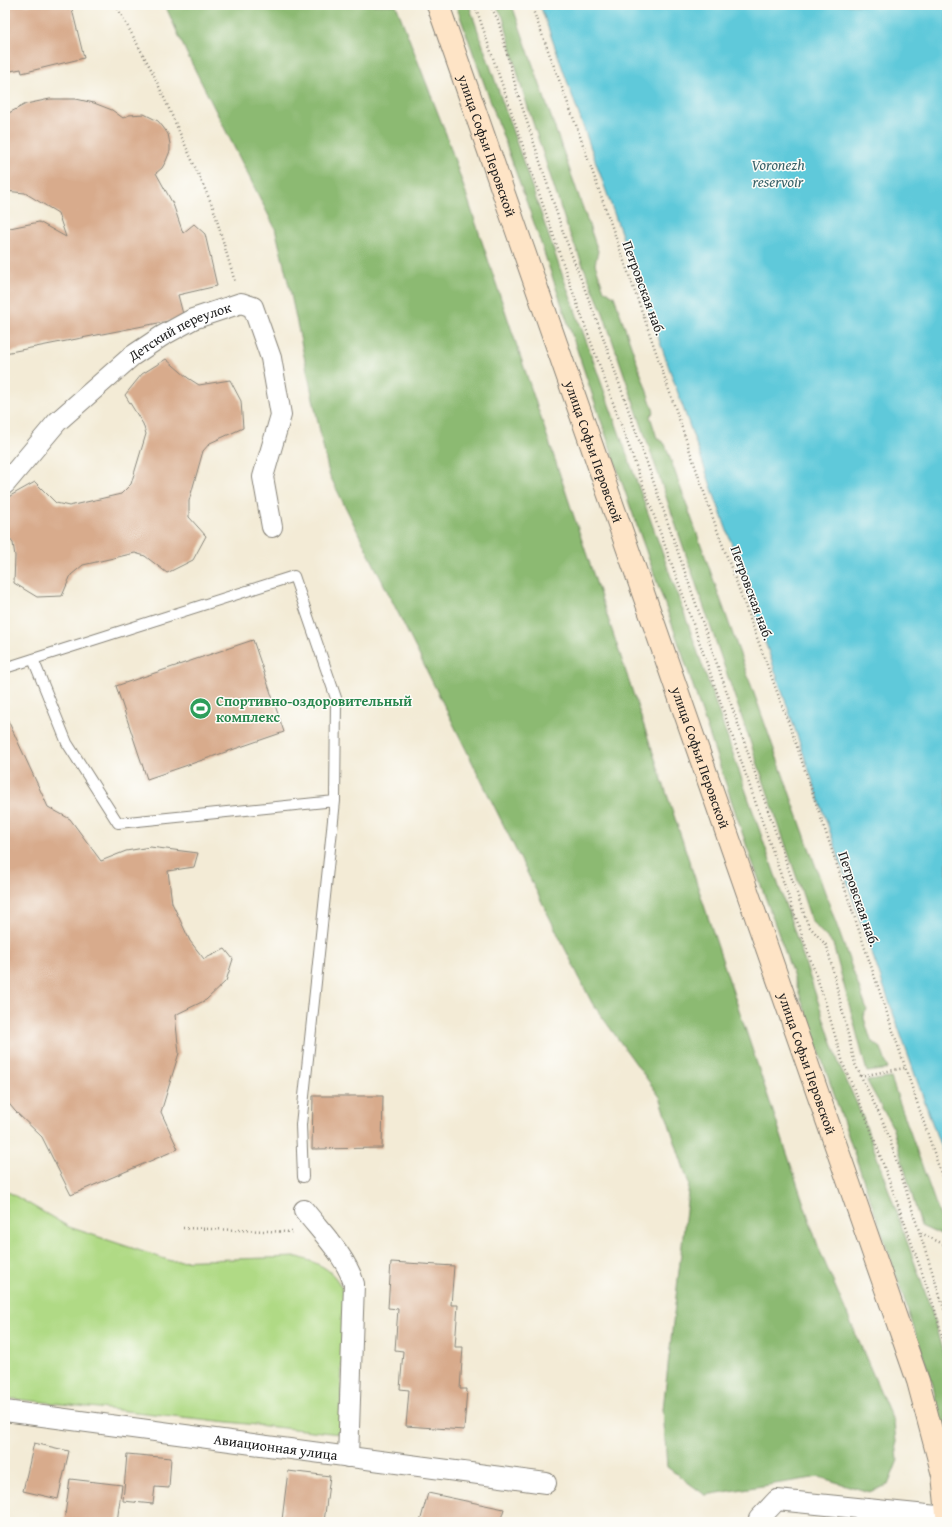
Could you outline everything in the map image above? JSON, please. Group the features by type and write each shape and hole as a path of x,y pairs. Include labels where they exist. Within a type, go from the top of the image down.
{"main road":[{"name":"улица Софьи Перовской","path":"438,5 918,1381 943,1475 947,1514"}],"street":[{"name":"Детский переулок","path":"5,484 57,422 132,356 162,336 193,320 241,303 253,307 272,358 281,415 263,477 272,527"},
{"path":"304,1210 323,1233 350,1271 354,1284 348,1457"},
{"name":"Авиационная улица","path":"5,1411 546,1483"},
{"path":"758,1522 759,1519 777,1500 947,1517"}],"lane":[{"path":"5,668 294,576 336,698 335,801 301,1125 303,1177"},
{"path":"33,660 67,743 118,823 335,801"}],"path":[{"path":"116,5 152,71 213,207 241,303"},
{"path":"475,5 571,287 684,598 824,998 844,1066 866,1117 905,1224 935,1310 947,1354"},
{"path":"490,5 498,20 516,88 563,232 604,337 805,918 808,925 827,946 855,1064 886,1128 947,1318"},
{"name":"Петровская наб.","path":"531,5 647,326 716,527 793,735 947,1191"},
{"path":"860,1076 905,1068"},
{"path":"183,1228 323,1233"},
{"path":"920,1233 947,1246"}],"green space":[{"path":"165,5 396,5 446,134 819,1249 894,1423 898,1460 888,1485 869,1492 819,1477 705,1495 667,1467 663,1409 689,1184 660,1097 592,1003 329,474 290,290 275,228 187,54"},
{"path":"456,5 469,5 557,260 689,627 839,1064 862,1115 931,1309 947,1369 947,1464 933,1385 891,1260 785,952 746,844 534,223"},
{"path":"496,5 512,5 598,251 595,264 604,290 614,296 654,412 650,416 657,438 665,444 867,1010 863,1015 871,1041 881,1048 888,1069 867,1072 833,944 812,922 603,313 567,227 521,86 503,17"},
{"path":"891,1078 947,1238 921,1226 892,1126 867,1081"},
{"path":"5,1190 69,1227 171,1261 298,1257 326,1269 336,1278 344,1293 340,1434 5,1398"}],"water":[{"name":"Voronezh reservoir","path":"540,5 947,5 947,1165 863,928 732,545"}],"building":[{"path":"5,5 71,5 84,58 22,73 21,69 5,72"},
{"path":"50,99 76,99 94,103 112,110 123,118 129,115 144,114 158,121 168,134 170,151 162,168 156,173 173,204 183,233 194,224 205,234 217,286 178,295 184,318 5,353 5,229 39,222 66,237 58,213 25,193 5,191 5,115 26,104"},
{"path":"166,359 188,378 199,385 230,380 241,401 243,428 210,443 203,451 189,501 189,517 206,536 193,560 167,573 145,556 135,553 83,565 71,575 62,596 37,597 14,583 15,556 13,543 5,533 5,503 10,496 35,482 56,503 69,506 121,494 131,484 146,434 143,424 125,395 142,374"},
{"name":"Спортивно-оздоровительный комплекс","path":"253,640 284,732 147,779 116,686"},
{"path":"5,714 48,807 70,819 101,861 126,851 150,847 198,853 194,867 168,871 172,903 190,941 204,959 225,949 233,959 226,981 206,1000 175,1015 179,1053 161,1112 178,1149 71,1195 42,1137 15,1111 5,1099"},
{"path":"313,1096 383,1096 382,1148 312,1149"},
{"path":"391,1262 454,1266 451,1305 458,1305 455,1347 463,1347 460,1389 467,1389 464,1430 406,1426 409,1390 400,1389 403,1351 395,1350 398,1309 388,1308"},
{"path":"34,1443 69,1451 58,1499 23,1491"},
{"path":"127,1454 171,1458 169,1488 155,1487 153,1504 123,1501"},
{"path":"288,1471 330,1476 324,1522 282,1520"},
{"path":"70,1479 122,1485 117,1522 64,1522"},
{"path":"428,1493 504,1509 500,1522 420,1522"}],"place":[{"name":"Спортивно-оздоровительный комплекс","path":"200,709"}]}
